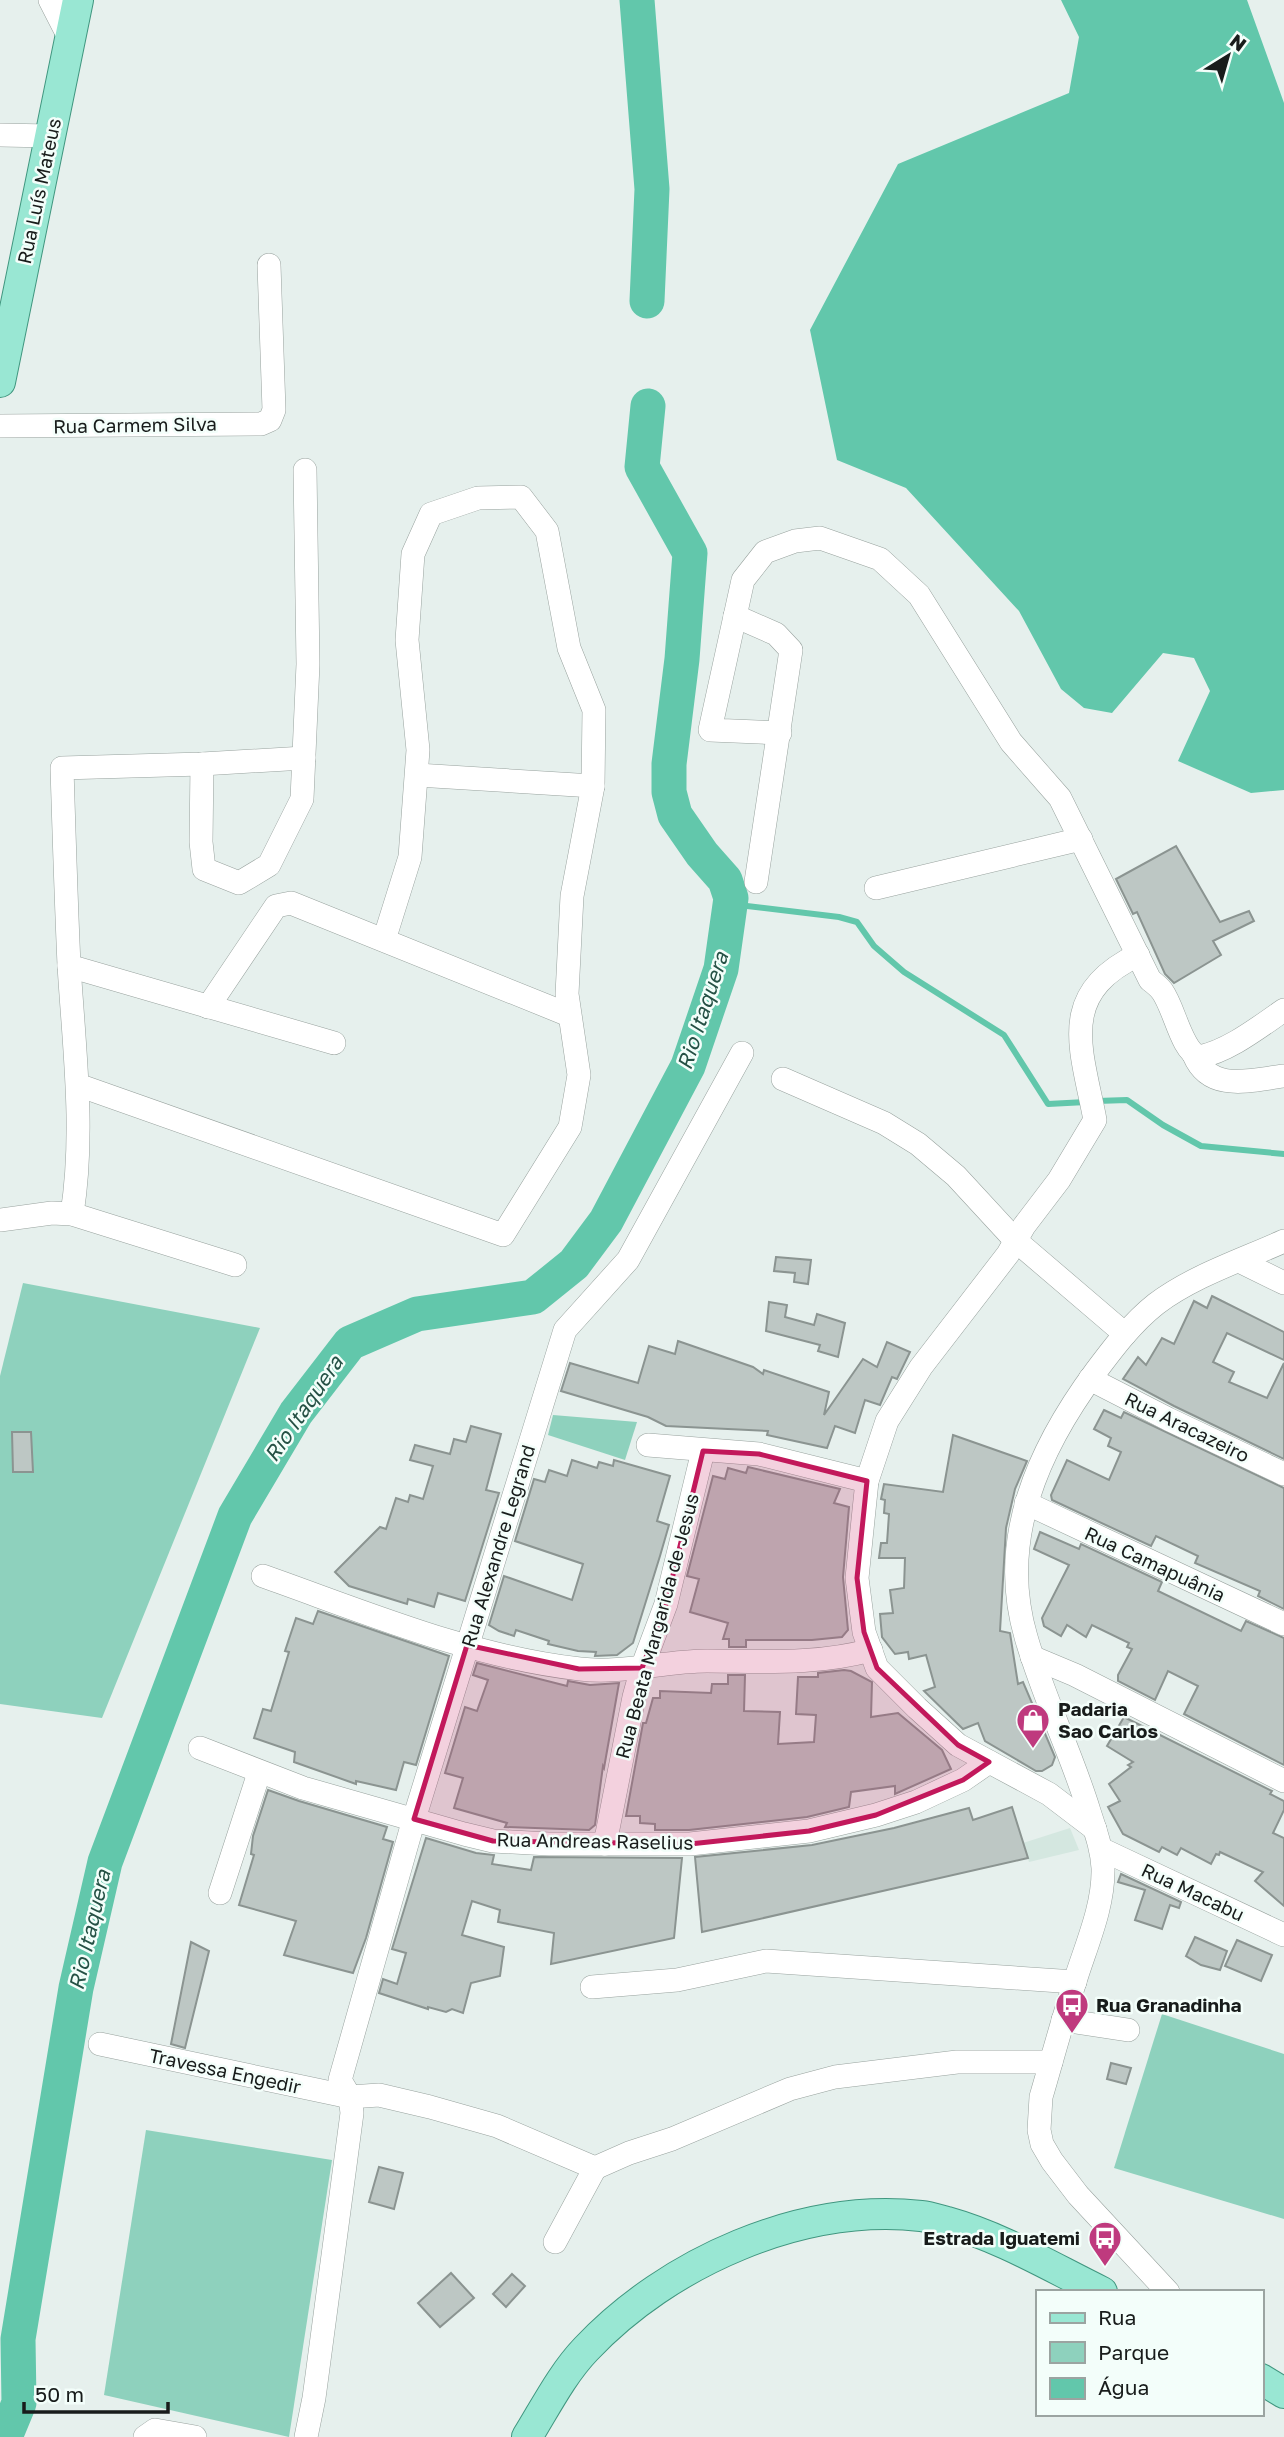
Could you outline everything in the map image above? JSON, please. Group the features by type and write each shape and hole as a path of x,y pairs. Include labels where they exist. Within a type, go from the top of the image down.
{"main road":[{"name":"Rua Luís Mateus","path":"0,382 78,0"},
{"path":"527,2437 584,2351 623,2312 667,2282 728,2249 809,2221 877,2215 923,2216 979,2231 1098,2290"},
{"path":"1263,2380 1284,2393"}],"street":[{"path":"50,0 70,39"},
{"path":"0,135 50,136"},
{"name":"Rua Carmem Silva","path":"0,426 261,424 270,420 274,410 269,265"},
{"path":"202,764 201,842 204,869 239,883 269,865 302,799 309,664 305,470"},
{"path":"78,1085 503,1235 570,1127 579,1075 567,994 572,896 593,786 594,710 569,648 547,531 521,497 478,498 430,514 413,554 407,640 418,750 417,775 410,857 384,940"},
{"path":"779,733 710,730 743,580 765,552 795,541 820,538 880,559 919,595 1011,742 1060,798 1150,980 1162,991 1179,1024 1184,1044 1194,1055 1201,1070 1216,1079 1238,1081 1284,1076"},
{"path":"735,616 776,634 791,650 756,882"},
{"path":"72,1214 79,1175 78,1085 69,966 62,768 304,758"},
{"path":"417,775 593,786"},
{"path":"876,888 1081,839"},
{"path":"208,1007 276,906 291,903 569,1015"},
{"name":"Rua Macabu","path":"1138,955 1118,965 1095,989 1086,1002 1080,1022 1079,1040 1095,1120 1059,1180 1015,1240 1008,1254 920,1367 887,1421 867,1481 857,1578 864,1632 877,1668 917,1709 958,1745 1049,1794 1098,1839 1284,1935"},
{"path":"69,966 334,1043"},
{"path":"1194,1055 1204,1056 1227,1046 1284,1010"},
{"name":"Rua Alexandre Legrand","path":"306,2437 314,2398 351,2126 345,2089 414,1819 565,1330 628,1260 743,1053"},
{"path":"783,1079 884,1123 918,1144 956,1176 1015,1240 1125,1334"},
{"path":"0,1220 52,1213 72,1214 236,1265"},
{"path":"1166,2290 1078,2195 1042,2144 1039,2130 1041,2097 1100,1903 1103,1882 1098,1839 1079,1779 1044,1693 1025,1634 1017,1586 1017,1550 1026,1503 1049,1442 1072,1403 1125,1334 1157,1303 1180,1289 1284,1241"},
{"path":"1239,1261 1284,1283"},
{"name":"Rua Aracazeiro","path":"1090,1379 1284,1474"},
{"path":"648,1445 759,1454 867,1481"},
{"name":"Rua Beata Margarida de Jesus","path":"605,1843 642,1668 666,1604 704,1451"},
{"name":"Rua Camapuânia","path":"1026,1503 1284,1624"},
{"path":"263,1576 467,1645 579,1670 609,1671 680,1662 814,1661 871,1650"},
{"path":"1032,1657 1075,1675 1284,1781"},
{"name":"Rua Andreas Raselius","path":"200,1748 303,1788 493,1841 549,1844 690,1844 809,1831 916,1802 963,1780 989,1762"},
{"path":"220,1893 259,1773"},
{"path":"592,1987 677,1980 766,1961 1075,1982"},
{"path":"1063,2020 1128,2030"},
{"name":"Travessa Engedir","path":"100,2044 430,2106 497,2126 595,2168"},
{"path":"555,2242 595,2168 790,2089 835,2077 957,2062 1051,2062"},
{"path":"145,2437 155,2430 195,2437"}],"highlighted area":[{"path":"703,1451 759,1454 867,1481 857,1578 864,1632 877,1668 958,1745 989,1762 963,1780 876,1815 809,1831 690,1844 493,1841 414,1819 467,1645 579,1669 642,1668 666,1604"}],"shaded area":[{"path":"1070,1828 1079,1850 1029,1862 1023,1843"}],"green space":[{"path":"23,1283 260,1328 102,1718 0,1704 0,1376"},
{"path":"553,1415 637,1422 625,1460 548,1435"},
{"path":"1162,2014 1284,2054 1284,2219 1114,2168"},
{"path":"146,2130 332,2160 289,2437 104,2395"}],"water":[{"path":"1061,0 1247,0 1284,103 1284,790 1251,793 1178,761 1210,691 1194,658 1163,653 1112,713 1084,708 1061,689 1019,611 906,488 837,460 810,330 898,164 1069,93 1079,37"}],"building":[{"path":"1176,846 1220,922 1249,911 1254,921 1213,941 1221,955 1174,983 1165,974 1137,912 1133,914 1116,879"},
{"path":"776,1257 811,1260 808,1284 794,1282 795,1273 774,1271"},
{"path":"1212,1296 1284,1332 1284,1360 1227,1333 1213,1362 1234,1372 1229,1382 1267,1398 1284,1363 1284,1459 1123,1379 1138,1357 1146,1365 1162,1338 1174,1344 1194,1301 1207,1308"},
{"path":"769,1302 787,1305 785,1317 814,1325 817,1314 845,1323 838,1357 818,1351 820,1345 766,1331"},
{"path":"678,1341 753,1367 763,1374 764,1370 829,1392 824,1415 863,1359 877,1367 887,1342 910,1352 897,1379 892,1377 880,1405 865,1400 855,1433 835,1426 827,1448 767,1435 768,1431 666,1426 648,1417 561,1391 570,1363 638,1383 649,1346 675,1354"},
{"path":"1104,1410 1121,1418 1124,1412 1284,1488 1284,1609 1258,1596 1260,1591 1195,1563 1198,1556 1156,1536 1151,1546 1052,1500 1051,1495 1067,1460 1109,1480 1121,1452 1108,1446 1111,1438 1094,1429"},
{"path":"471,1426 501,1434 486,1490 499,1493 465,1601 438,1593 434,1607 408,1599 407,1604 349,1586 335,1572 380,1527 386,1529 396,1498 408,1502 410,1495 423,1499 433,1466 410,1460 415,1445 450,1454 454,1439 466,1442"},
{"path":"12,1432 31,1432 33,1472 13,1472"},
{"path":"953,1435 1027,1461 1015,1489 1006,1528 1000,1631 1010,1633 1018,1684 1023,1682 1055,1757 1052,1765 1042,1771 1036,1771 985,1741 978,1723 963,1729 924,1691 935,1687 926,1655 909,1659 908,1652 895,1654 882,1637 880,1614 893,1613 890,1590 904,1588 905,1558 879,1558 881,1543 887,1543 889,1514 884,1513 885,1500 881,1499 884,1484 943,1492"},
{"path":"572,1460 597,1468 599,1462 613,1466 614,1460 670,1476 657,1521 669,1525 660,1556 633,1643 617,1655 595,1656 596,1652 548,1644 549,1641 516,1630 514,1636 489,1625 504,1576 572,1600 583,1564 515,1541 534,1479 545,1482 549,1470 567,1476"},
{"path":"748,1467 840,1489 834,1503 849,1507 843,1577 848,1630 842,1637 746,1640 746,1647 729,1647 729,1639 723,1639 728,1623 690,1612 699,1579 687,1576 713,1476 725,1479 728,1468 746,1473"},
{"path":"1040,1532 1079,1549 1081,1544 1162,1582 1158,1591 1241,1631 1246,1621 1284,1638 1284,1765 1184,1714 1198,1686 1168,1671 1155,1700 1118,1681 1118,1675 1132,1649 1127,1647 1129,1643 1092,1625 1086,1637 1067,1625 1061,1636 1044,1626 1042,1618 1069,1565 1034,1549"},
{"path":"318,1611 449,1656 416,1765 404,1762 396,1790 356,1781 356,1784 294,1762 295,1752 254,1738 263,1709 271,1711 296,1618 313,1624"},
{"path":"477,1663 567,1686 568,1681 590,1685 619,1683 595,1825 589,1830 505,1827 507,1823 454,1808 463,1778 445,1773 465,1707 477,1711 488,1680 473,1675"},
{"path":"844,1670 872,1682 871,1717 898,1713 942,1750 951,1769 895,1794 895,1786 851,1792 849,1807 807,1817 689,1830 655,1830 655,1824 640,1823 640,1816 626,1816 643,1723 646,1723 653,1698 660,1698 660,1691 711,1693 712,1684 728,1684 728,1675 745,1675 744,1711 780,1712 778,1744 814,1742 816,1715 796,1714 798,1677 818,1677 818,1673"},
{"path":"1124,1717 1272,1791 1270,1794 1284,1801 1284,1810 1273,1833 1284,1838 1284,1906 1255,1881 1263,1872 1220,1852 1211,1864 1181,1848 1177,1855 1162,1847 1159,1852 1123,1834 1108,1807 1120,1801 1109,1784 1131,1767 1128,1765 1133,1762 1107,1746"},
{"path":"268,1790 387,1827 383,1839 393,1842 366,1938 353,1973 284,1955 296,1921 239,1905 254,1855 251,1854 253,1836"},
{"path":"1012,1807 1028,1858 702,1932 695,1857 812,1845 894,1828 969,1808 973,1820"},
{"path":"426,1838 476,1853 494,1855 492,1864 531,1870 534,1857 682,1858 674,1938 551,1964 554,1933 498,1922 500,1910 472,1901 462,1935 504,1947 500,1976 471,1983 463,2013 452,2009 446,2012 428,2009 379,1993 383,1979 397,1984 406,1953 392,1949"},
{"path":"1121,1874 1181,1902 1179,1908 1170,1905 1162,1929 1135,1920 1145,1890 1118,1882"},
{"path":"1195,1937 1227,1951 1220,1970 1201,1965 1186,1956"},
{"path":"1237,1940 1272,1955 1261,1981 1225,1966"},
{"path":"191,1942 209,1951 185,2048 171,2044"},
{"path":"1111,2063 1131,2068 1126,2084 1107,2079"},
{"path":"379,2167 403,2173 394,2209 369,2202"},
{"path":"451,2273 474,2298 440,2327 418,2303"},
{"path":"512,2274 525,2286 506,2307 493,2294"}],"waterway":[{"path":"637,0 652,189 647,301"},
{"name":"Rio Itaquera","path":"5,2437 19,2403 18,2339 76,1988 105,1862 235,1516 296,1413 350,1343 417,1314 533,1297 574,1264 606,1221 688,1066 721,969 731,898 725,880 702,854 675,815 669,792 669,764 682,659 690,553 642,467 648,406"},
{"path":"730,904 839,917 857,922 874,946 904,972 1004,1035 1048,1104 1086,1102"},
{"path":"1097,1101 1127,1100 1163,1125 1201,1146 1284,1154"}],"place":[{"name":"Padaria Sao Carlos","path":"1033,1750"},
{"name":"Rua Granadinha","path":"1072,2035"},
{"name":"Estrada Iguatemi","path":"1105,2268"}]}
